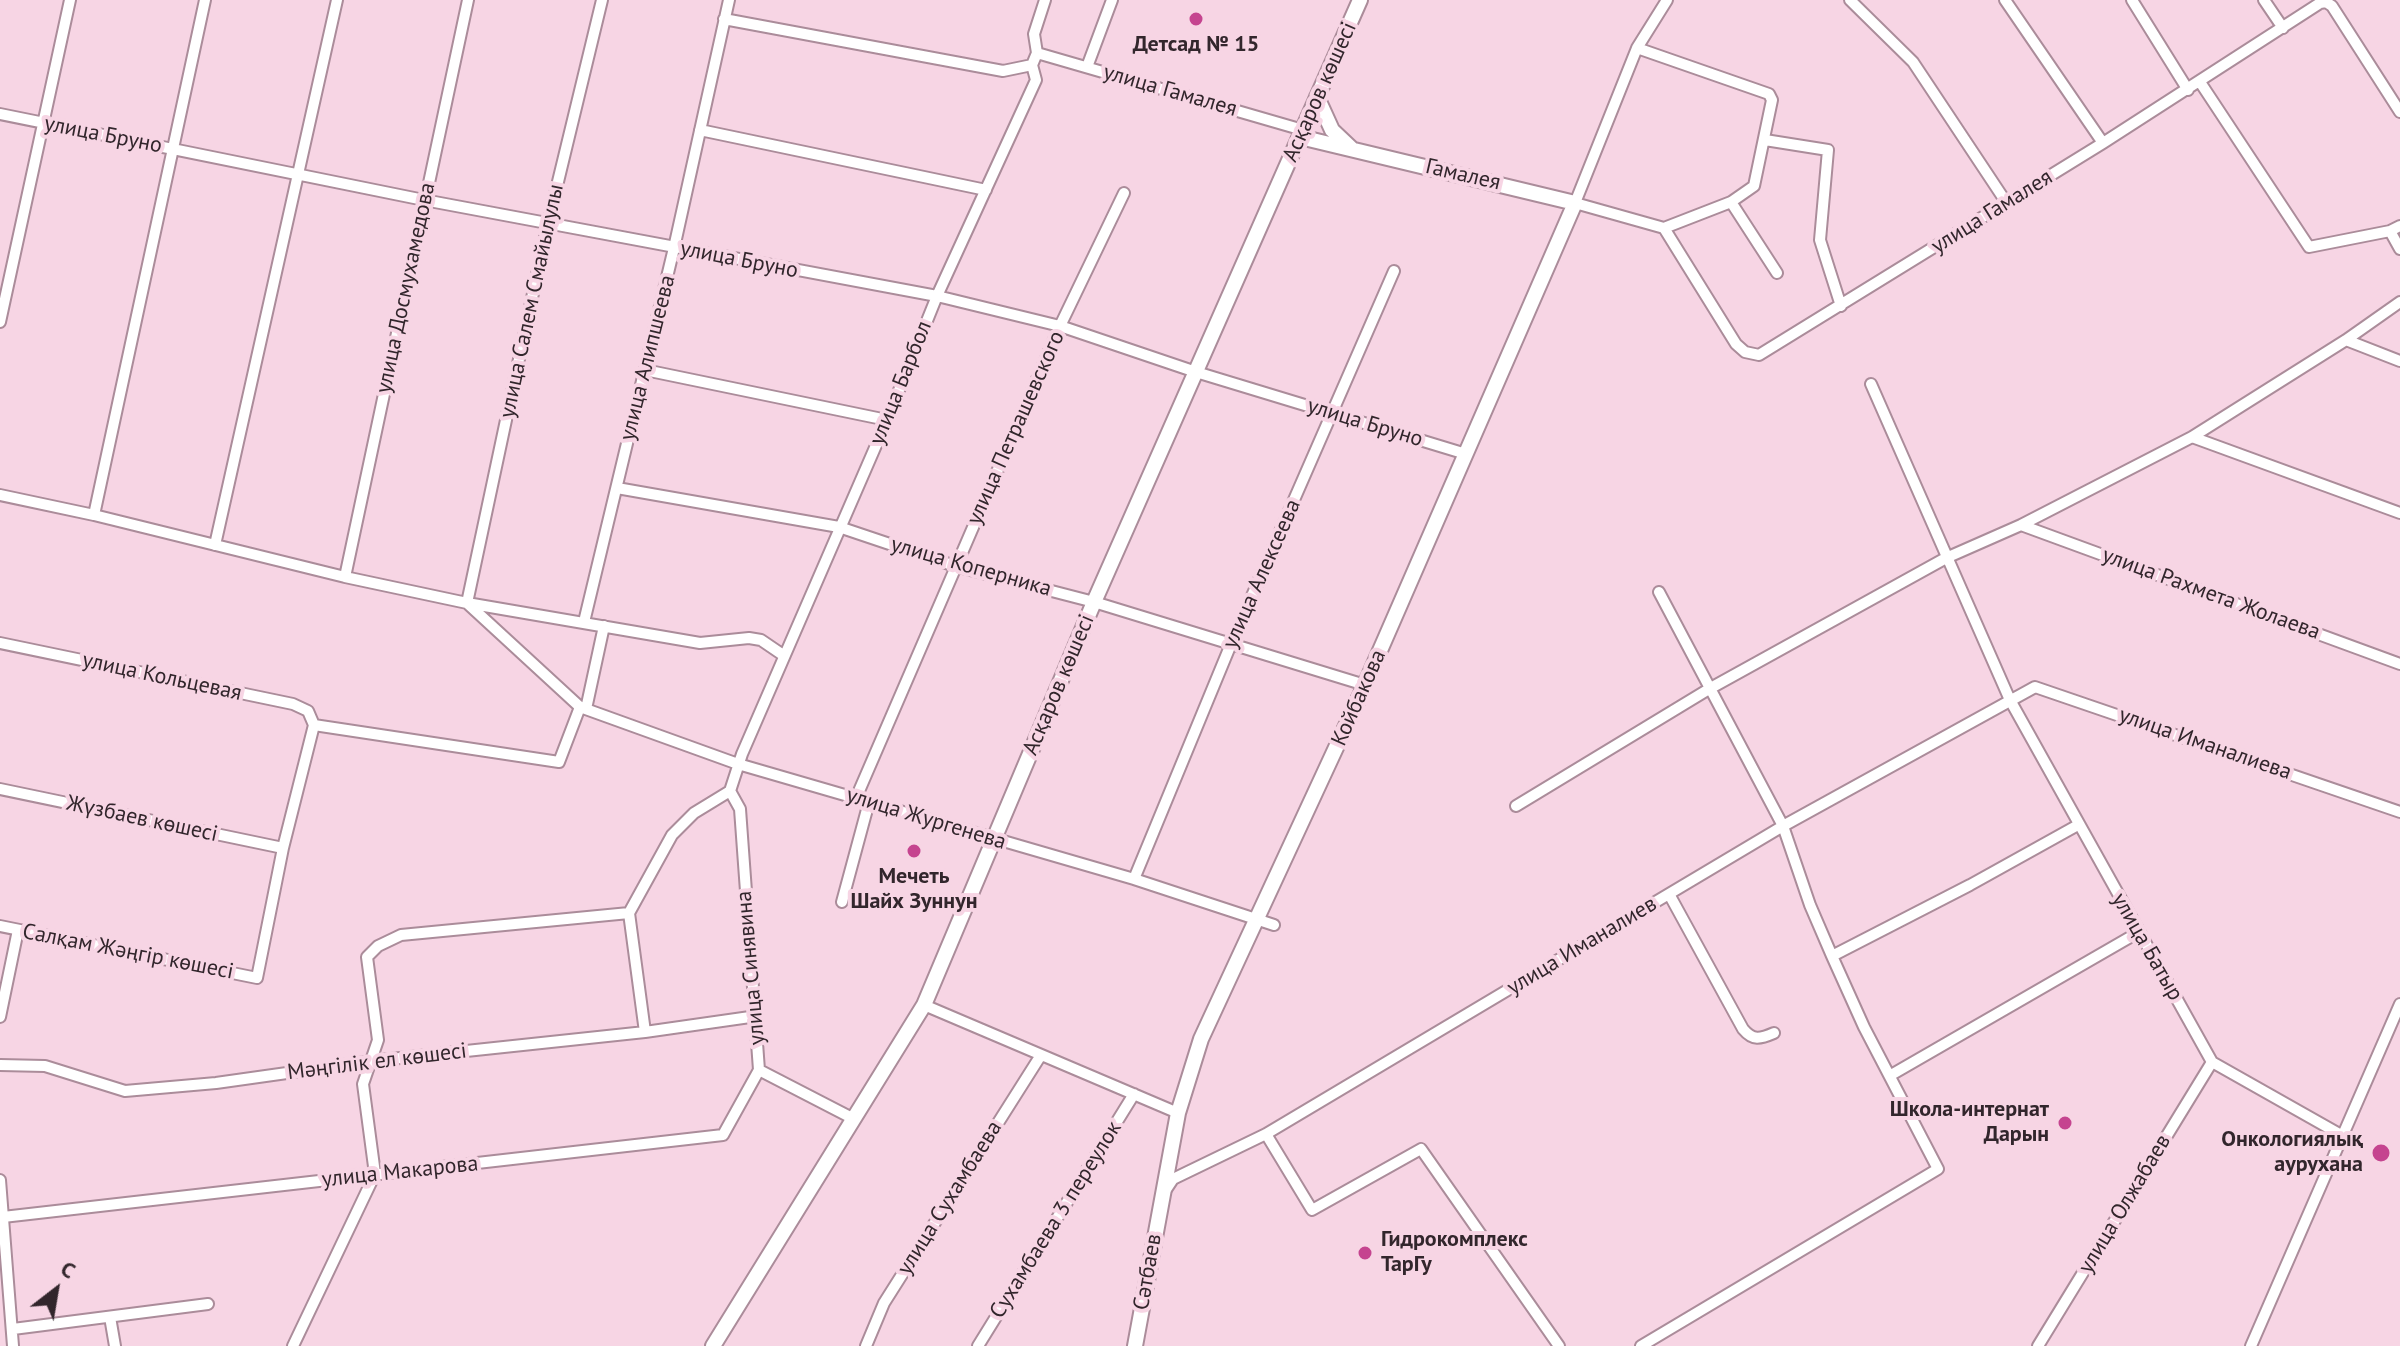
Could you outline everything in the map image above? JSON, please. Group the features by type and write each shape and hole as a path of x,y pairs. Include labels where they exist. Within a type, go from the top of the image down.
{"street":[{"path":"0,322 70,0"},
{"path":"94,515 205,0"},
{"path":"215,545 337,0"},
{"name":"улица Досмухамедова","path":"345,577 468,0"},
{"name":"улица Салем Смайылулы","path":"467,603 548,223 602,0"},
{"name":"улица Алипшеева","path":"584,622 674,248 729,0"},
{"name":"улица Барбол","path":"738,764 887,420 937,296 1036,80 1032,65 1037,53 1034,34 1045,0"},
{"path":"1087,67 1112,0"},
{"name":"Асқаров көшесі","path":"718,1344 852,1118 924,1005 1094,602 1360,0"},
{"path":"1637,48 1769,94 1772,100 1756,184 1731,202 1664,228 1575,203 1637,48 1667,0"},
{"path":"1850,0 1913,62 2006,202"},
{"path":"2005,0 2103,143"},
{"path":"2132,0 2188,90"},
{"path":"2264,0 2283,28"},
{"name":"улица Гамалея","path":"1664,228 1736,344 1745,352 1759,355 2188,90 2320,3 2326,2 2332,6 2400,112"},
{"path":"724,19 1003,71 1032,65"},
{"name":"улица Гамалея","path":"1037,53 1301,134"},
{"path":"2200,82 2309,247 2395,228 2400,249"},
{"path":"1317,97 1332,130 1351,149"},
{"name":"улица Бруно","path":"0,114 298,176 937,296 1060,326 1196,372 1466,454"},
{"path":"700,130 986,190"},
{"name":"Гамалея","path":"1301,134 1575,203"},
{"path":"1765,140 1828,150 1820,240 1841,306"},
{"name":"улица Петрашевского","path":"856,798 1060,326 1124,193"},
{"path":"1731,202 1777,273"},
{"name":"Койбакова","path":"1160,1198 1178,1113 1201,1039 1365,685 1575,203"},
{"name":"улица Алексеева","path":"1134,879 1231,644 1394,271"},
{"path":"1516,806 1709,689 1946,558 2021,525 2192,437 2346,340 2400,302"},
{"path":"2346,340 2400,361"},
{"path":"645,370 887,420"},
{"name":"улица Батыр","path":"1871,384 2010,700 2212,1062"},
{"path":"2192,437 2400,513"},
{"name":"улица Коперника","path":"617,488 839,527 955,566 1094,602 1365,685"},
{"path":"0,495 467,603 700,643 749,638 761,640 783,655"},
{"name":"улица Рахмета Жолаева","path":"2021,525 2400,664"},
{"path":"1641,1346 1938,1169 1864,1027 1810,905 1783,826 1659,592"},
{"path":"467,603 583,708 604,626"},
{"name":"улица Кольцевая","path":"0,643 293,704 308,711 314,725 559,762 583,708"},
{"name":"улица Иманалиева","path":"2010,700 2035,687 2400,812"},
{"name":"улица Иманалиев","path":"1160,1198 1173,1179 1266,1134 1783,826 2010,700"},
{"name":"улица Жургенева","path":"583,708 738,764 1134,879 1274,925"},
{"path":"283,848 314,725"},
{"path":"645,1032 629,913 672,835 694,813 730,791 738,764"},
{"name":"Жүзбаев көшесі","path":"0,789 283,848"},
{"name":"улица Синявина","path":"730,791 740,809 759,1070 852,1118"},
{"path":"842,902 869,802"},
{"path":"1832,956 2078,825"},
{"name":"Салқам Жәңгір көшесі","path":"0,926 257,978 283,848"},
{"path":"1669,894 1743,1029 1750,1037 1759,1039 1774,1033"},
{"path":"293,1346 375,1174 363,1084 378,1040 367,957 378,946 401,935 629,913"},
{"path":"0,1017 18,930"},
{"path":"1891,1075 2139,932"},
{"path":"2251,1346 2396,1024 2400,1004"},
{"path":"924,1005 1178,1113"},
{"name":"Мәңгілік ел көшесі","path":"0,1065 45,1066 125,1091 216,1083 372,1061 645,1032 757,1016"},
{"name":"улица Сухамбаева","path":"866,1346 884,1303 1041,1055"},
{"path":"2212,1062 2343,1136"},
{"name":"улица Олжабаев","path":"2038,1346 2212,1062"},
{"name":"улица Макарова","path":"3,1217 723,1135 759,1070"},
{"name":"Сухамбаева 3 переулок","path":"978,1346 1134,1094"},
{"path":"1266,1134 1312,1210 1421,1149 1559,1346"},
{"path":"0,1180 13,1346"},
{"name":"Сәтбаев","path":"1135,1346 1160,1198"},
{"path":"13,1329 208,1304"},
{"path":"110,1317 115,1346"}],"place":[{"name":"Детсад № 15","path":"1196,19"},
{"name":"Мечеть Шайх Зуннун","path":"914,851"},
{"name":"Школа-интернат Дарын","path":"2065,1123"},
{"name":"Онкологиялық аурухана","path":"2381,1153"},
{"name":"Гидрокомплекс ТарГу","path":"1365,1253"}]}
